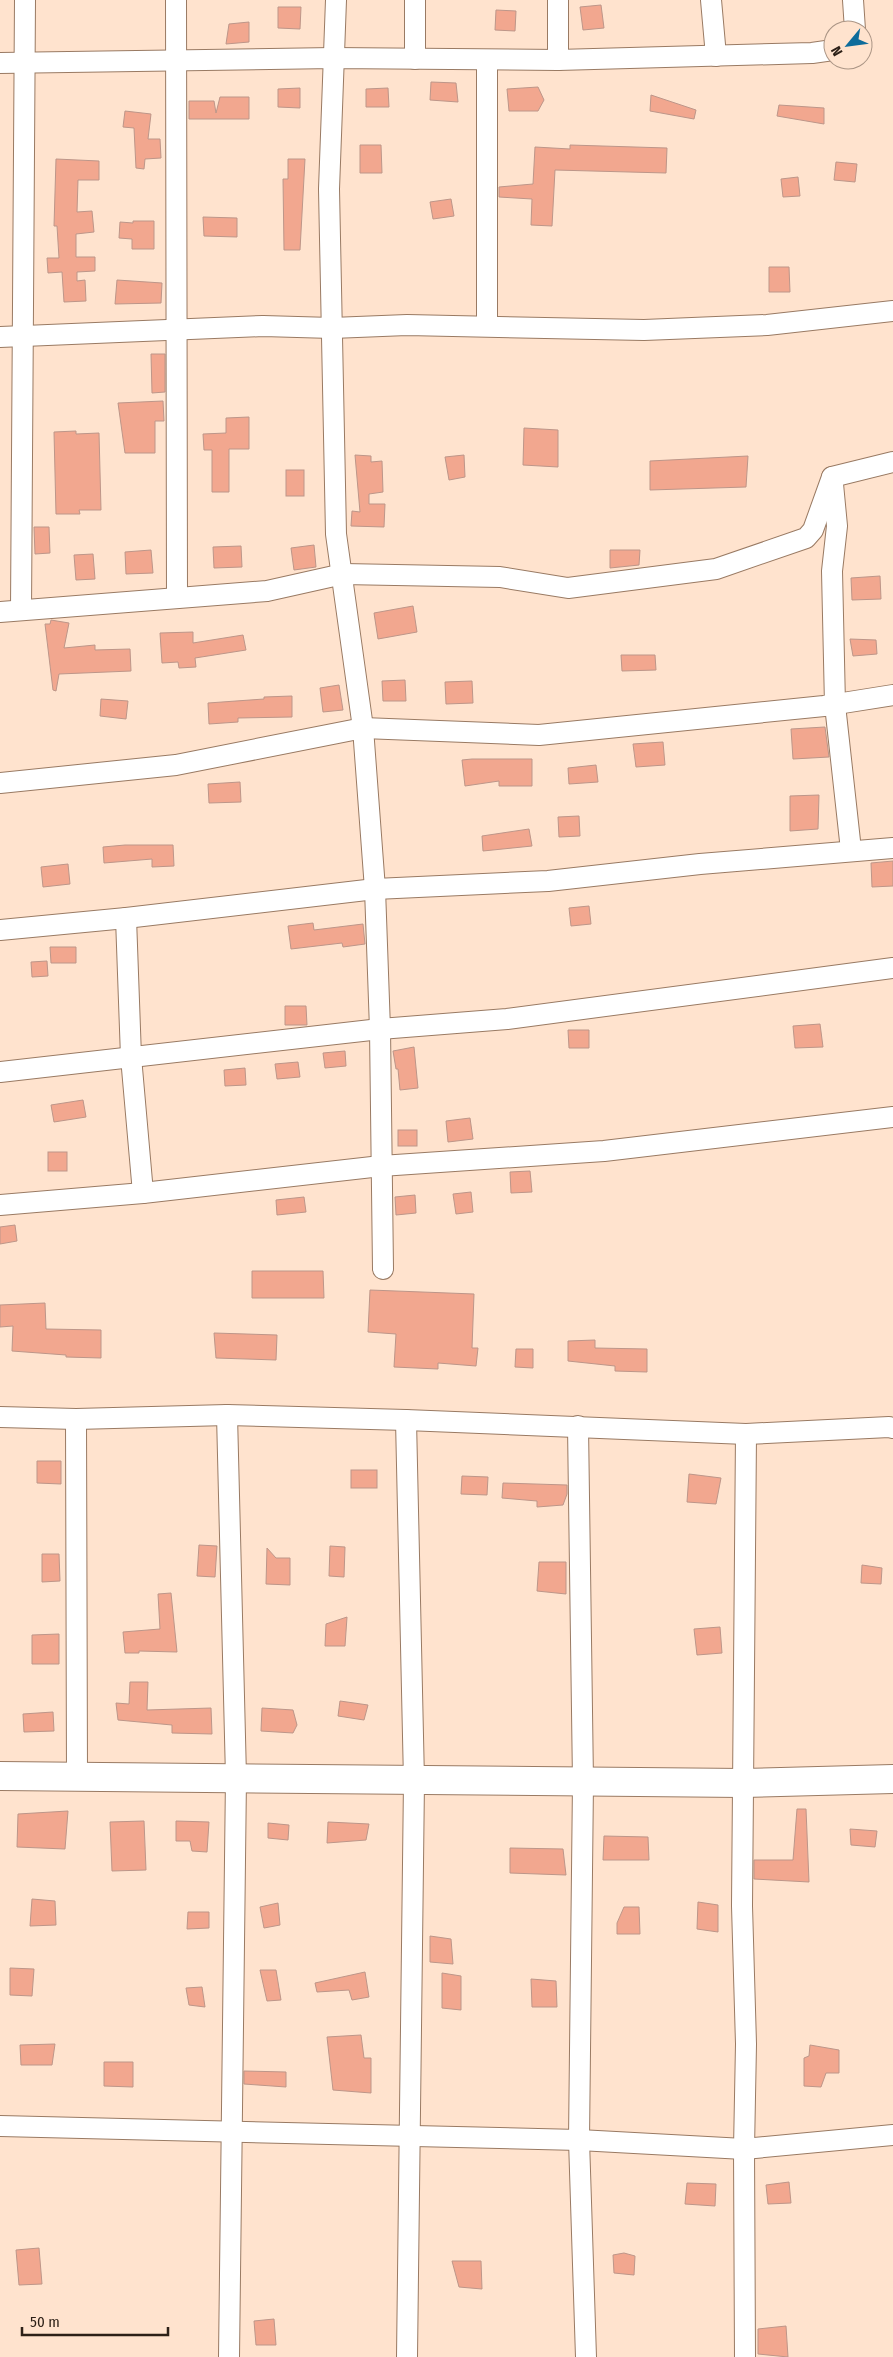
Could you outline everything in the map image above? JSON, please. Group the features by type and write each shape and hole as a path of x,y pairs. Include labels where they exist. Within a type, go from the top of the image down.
{"street":[{"path":"22,610 23,63 25,0"},
{"path":"176,0 177,598"},
{"path":"336,0 332,58 329,189 336,534 363,728 375,889 380,1029 383,1269"},
{"path":"414,59 415,0"},
{"path":"558,0 558,60"},
{"path":"711,0 716,56"},
{"path":"852,0 854,20"},
{"path":"0,63 332,58 558,60 823,51"},
{"path":"487,60 487,326"},
{"path":"0,337 263,326 332,328 408,325 644,330 767,325 893,312"},
{"path":"832,478 893,462"},
{"path":"0,612 267,591 343,574 500,577 568,588 716,569 806,538 813,530 832,478"},
{"path":"832,478 837,526 832,571 835,705 851,850"},
{"path":"0,783 176,765 363,728 539,735 835,705 893,695"},
{"path":"0,930 126,918 375,889 548,881 700,864 893,848"},
{"path":"126,918 131,1058 143,1193"},
{"path":"0,1072 380,1029 507,1019 893,968"},
{"path":"0,1204 143,1193 381,1166 604,1151 893,1117"},
{"path":"227,1415 236,1778 229,2357"},
{"path":"0,1416 76,1419 227,1415 578,1426 746,1434 888,1426 893,1428"},
{"path":"76,1419 77,1777"},
{"path":"406,1420 414,1781 407,2357"},
{"path":"578,1426 583,1782 579,2140 586,2357"},
{"path":"745,2357 744,2150 746,2044 742,1906 746,1434"},
{"path":"0,1776 743,1783 893,1779"},
{"path":"0,2126 579,2140 744,2150 893,2136"}],"building":[{"path":"601,5 604,28 583,30 580,7"},
{"path":"278,7 301,7 300,29 278,28"},
{"path":"496,10 516,11 515,31 495,30"},
{"path":"249,22 249,42 226,44 229,24"},
{"path":"431,82 456,83 458,102 430,100"},
{"path":"538,87 544,100 538,111 509,111 507,89"},
{"path":"300,88 300,108 278,107 278,89"},
{"path":"388,88 389,107 366,107 366,89"},
{"path":"651,95 696,110 694,119 650,111"},
{"path":"220,97 249,97 249,119 189,119 189,101 214,101 216,113"},
{"path":"779,105 824,108 824,124 777,116"},
{"path":"125,111 151,114 148,139 160,139 161,158 145,159 144,169 136,168 134,128 123,127"},
{"path":"360,145 381,145 382,173 360,173"},
{"path":"570,145 667,148 666,173 555,170 552,226 531,225 532,199 499,197 499,187 533,184 535,147 570,149"},
{"path":"56,159 99,161 99,180 78,180 77,212 92,211 94,232 76,234 76,257 95,257 95,271 77,272 77,281 85,280 86,301 64,302 62,272 48,273 47,258 59,258 57,226 54,226"},
{"path":"288,159 305,159 300,250 284,250 283,179 288,179"},
{"path":"836,162 857,164 855,182 834,180"},
{"path":"798,177 800,196 783,197 781,179"},
{"path":"451,199 454,216 433,219 430,202"},
{"path":"203,217 237,218 237,237 204,236"},
{"path":"133,221 154,221 154,249 132,249 132,239 119,238 120,222 133,223"},
{"path":"769,267 789,267 790,292 769,292"},
{"path":"117,280 162,283 161,303 115,304"},
{"path":"151,354 165,354 165,392 152,393"},
{"path":"163,401 164,421 155,421 155,453 125,453 118,403"},
{"path":"249,417 249,449 229,449 229,492 212,492 212,450 204,450 203,434 226,433 226,418"},
{"path":"524,428 558,430 558,467 523,465"},
{"path":"76,431 76,434 99,433 101,510 79,510 80,514 56,514 54,432"},
{"path":"355,455 371,456 371,462 382,461 383,492 369,494 369,504 385,504 384,527 351,526 352,511 360,512"},
{"path":"464,455 465,477 449,480 445,457"},
{"path":"748,456 746,487 650,490 650,461"},
{"path":"286,470 304,470 304,496 286,496"},
{"path":"34,527 49,527 50,553 35,554"},
{"path":"314,545 316,567 294,570 291,548"},
{"path":"241,546 242,567 214,568 213,547"},
{"path":"151,550 153,573 126,574 125,552"},
{"path":"610,550 640,550 639,565 610,568"},
{"path":"93,554 95,579 76,580 74,555"},
{"path":"880,576 881,599 852,600 851,578"},
{"path":"413,606 417,632 378,639 374,613"},
{"path":"51,620 69,623 64,648 95,645 95,650 130,649 131,671 59,674 56,691 53,690 45,624 50,624"},
{"path":"193,632 193,643 243,635 246,650 195,658 196,667 179,668 178,662 162,663 160,633"},
{"path":"850,639 876,640 877,654 853,656"},
{"path":"621,655 655,655 656,670 622,671"},
{"path":"405,680 406,701 383,701 382,681"},
{"path":"472,681 473,703 446,704 445,682"},
{"path":"339,685 343,710 323,712 320,688"},
{"path":"292,696 292,717 238,718 238,722 209,724 208,703"},
{"path":"101,699 128,701 126,719 100,716"},
{"path":"825,727 829,757 793,759 791,729"},
{"path":"663,742 665,765 636,767 633,744"},
{"path":"532,759 532,786 499,786 499,781 465,786 462,760"},
{"path":"596,765 598,782 569,784 568,768"},
{"path":"240,782 241,802 209,803 208,784"},
{"path":"819,795 818,829 790,831 790,796"},
{"path":"579,816 580,836 559,837 558,817"},
{"path":"529,829 532,846 483,851 482,836"},
{"path":"173,845 174,866 152,867 152,859 104,863 103,847"},
{"path":"893,861 893,886 872,887 871,863"},
{"path":"68,864 70,884 43,887 41,867"},
{"path":"589,906 591,924 571,926 569,908"},
{"path":"313,923 314,930 363,924 365,944 343,947 342,943 291,949 288,926"},
{"path":"50,947 76,947 76,963 51,963"},
{"path":"47,961 48,976 32,977 31,962"},
{"path":"285,1006 306,1006 307,1025 285,1025"},
{"path":"820,1024 823,1047 795,1048 793,1026"},
{"path":"568,1030 589,1030 589,1048 569,1048"},
{"path":"414,1047 418,1088 400,1090 398,1069 396,1069 393,1051"},
{"path":"345,1051 346,1066 325,1068 323,1053"},
{"path":"298,1062 300,1077 277,1079 275,1064"},
{"path":"245,1068 246,1085 225,1086 224,1070"},
{"path":"83,1100 86,1117 54,1122 51,1105"},
{"path":"470,1118 473,1139 448,1142 446,1121"},
{"path":"398,1130 417,1130 417,1146 398,1146"},
{"path":"48,1152 67,1152 67,1171 48,1171"},
{"path":"530,1171 532,1192 511,1193 510,1172"},
{"path":"471,1192 473,1212 456,1214 453,1194"},
{"path":"415,1195 416,1213 396,1215 395,1197"},
{"path":"304,1197 306,1212 277,1215 276,1200"},
{"path":"15,1225 17,1241 0,1244 0,1227"},
{"path":"252,1271 323,1271 324,1298 252,1298"},
{"path":"370,1290 474,1294 472,1348 478,1348 476,1366 438,1363 438,1369 394,1367 396,1334 368,1332"},
{"path":"45,1303 46,1329 101,1330 101,1358 66,1357 66,1355 12,1351 13,1326 0,1327 0,1305"},
{"path":"214,1333 277,1335 276,1360 216,1358"},
{"path":"595,1340 595,1348 647,1349 647,1372 615,1371 615,1366 568,1361 568,1341"},
{"path":"516,1349 533,1349 533,1368 515,1367"},
{"path":"37,1461 61,1461 61,1484 37,1483"},
{"path":"351,1470 377,1470 377,1488 351,1488"},
{"path":"689,1474 721,1478 716,1504 687,1502"},
{"path":"462,1476 488,1477 487,1495 461,1494"},
{"path":"503,1483 567,1485 567,1494 563,1505 537,1507 537,1501 502,1498"},
{"path":"199,1545 217,1546 215,1577 197,1576"},
{"path":"330,1546 345,1547 344,1577 329,1576"},
{"path":"267,1548 276,1558 290,1558 290,1585 266,1584"},
{"path":"42,1554 59,1554 60,1581 42,1582"},
{"path":"539,1562 566,1562 566,1594 537,1591"},
{"path":"862,1565 882,1568 881,1584 861,1583"},
{"path":"171,1593 177,1652 139,1651 139,1653 125,1653 123,1632 160,1629 158,1594"},
{"path":"347,1617 345,1646 325,1646 326,1624"},
{"path":"720,1627 722,1653 697,1655 694,1629"},
{"path":"59,1634 59,1664 32,1664 32,1635"},
{"path":"130,1682 148,1682 147,1710 211,1708 212,1734 172,1733 172,1725 118,1720 116,1703 129,1704"},
{"path":"340,1701 368,1705 364,1720 338,1716"},
{"path":"262,1708 293,1710 297,1725 293,1733 261,1731"},
{"path":"53,1712 54,1731 24,1732 23,1714"},
{"path":"797,1809 806,1809 809,1882 754,1879 754,1860 793,1860"},
{"path":"68,1811 65,1849 17,1847 18,1814"},
{"path":"144,1821 146,1870 112,1871 110,1822"},
{"path":"176,1821 209,1822 207,1852 192,1851 190,1841 176,1841"},
{"path":"328,1822 369,1824 366,1840 327,1843"},
{"path":"268,1823 289,1825 288,1840 268,1838"},
{"path":"850,1829 877,1831 875,1847 851,1845"},
{"path":"604,1836 648,1837 649,1860 603,1860"},
{"path":"510,1848 563,1849 566,1875 510,1873"},
{"path":"32,1899 55,1901 56,1925 30,1926"},
{"path":"698,1902 718,1905 718,1932 697,1929"},
{"path":"278,1903 280,1925 264,1928 260,1907"},
{"path":"624,1907 639,1907 640,1934 617,1934 617,1923"},
{"path":"188,1912 209,1912 209,1928 187,1929"},
{"path":"430,1936 451,1939 453,1964 430,1962"},
{"path":"10,1968 34,1969 32,1996 10,1995"},
{"path":"260,1970 276,1970 281,2000 267,2001"},
{"path":"365,1972 369,1997 352,2000 349,1990 317,1992 315,1983"},
{"path":"442,1973 461,1976 461,2010 442,2008"},
{"path":"531,1979 556,1981 557,2007 532,2007"},
{"path":"202,1987 205,2007 189,2005 186,1988"},
{"path":"361,2035 364,2058 371,2058 371,2093 333,2090 327,2037"},
{"path":"55,2044 52,2065 21,2065 20,2045"},
{"path":"810,2045 839,2050 839,2073 826,2073 821,2087 804,2086 804,2058 809,2056"},
{"path":"104,2062 133,2062 133,2087 104,2086"},
{"path":"244,2071 286,2072 286,2087 244,2084"},
{"path":"789,2182 791,2203 768,2204 766,2185"},
{"path":"687,2183 716,2184 715,2206 685,2204"},
{"path":"39,2248 42,2284 19,2285 16,2250"},
{"path":"624,2253 635,2256 634,2275 614,2273 613,2255"},
{"path":"452,2261 481,2261 482,2289 459,2287"},
{"path":"274,2319 276,2345 256,2345 254,2321"},
{"path":"786,2326 788,2357 758,2354 758,2329"}]}
